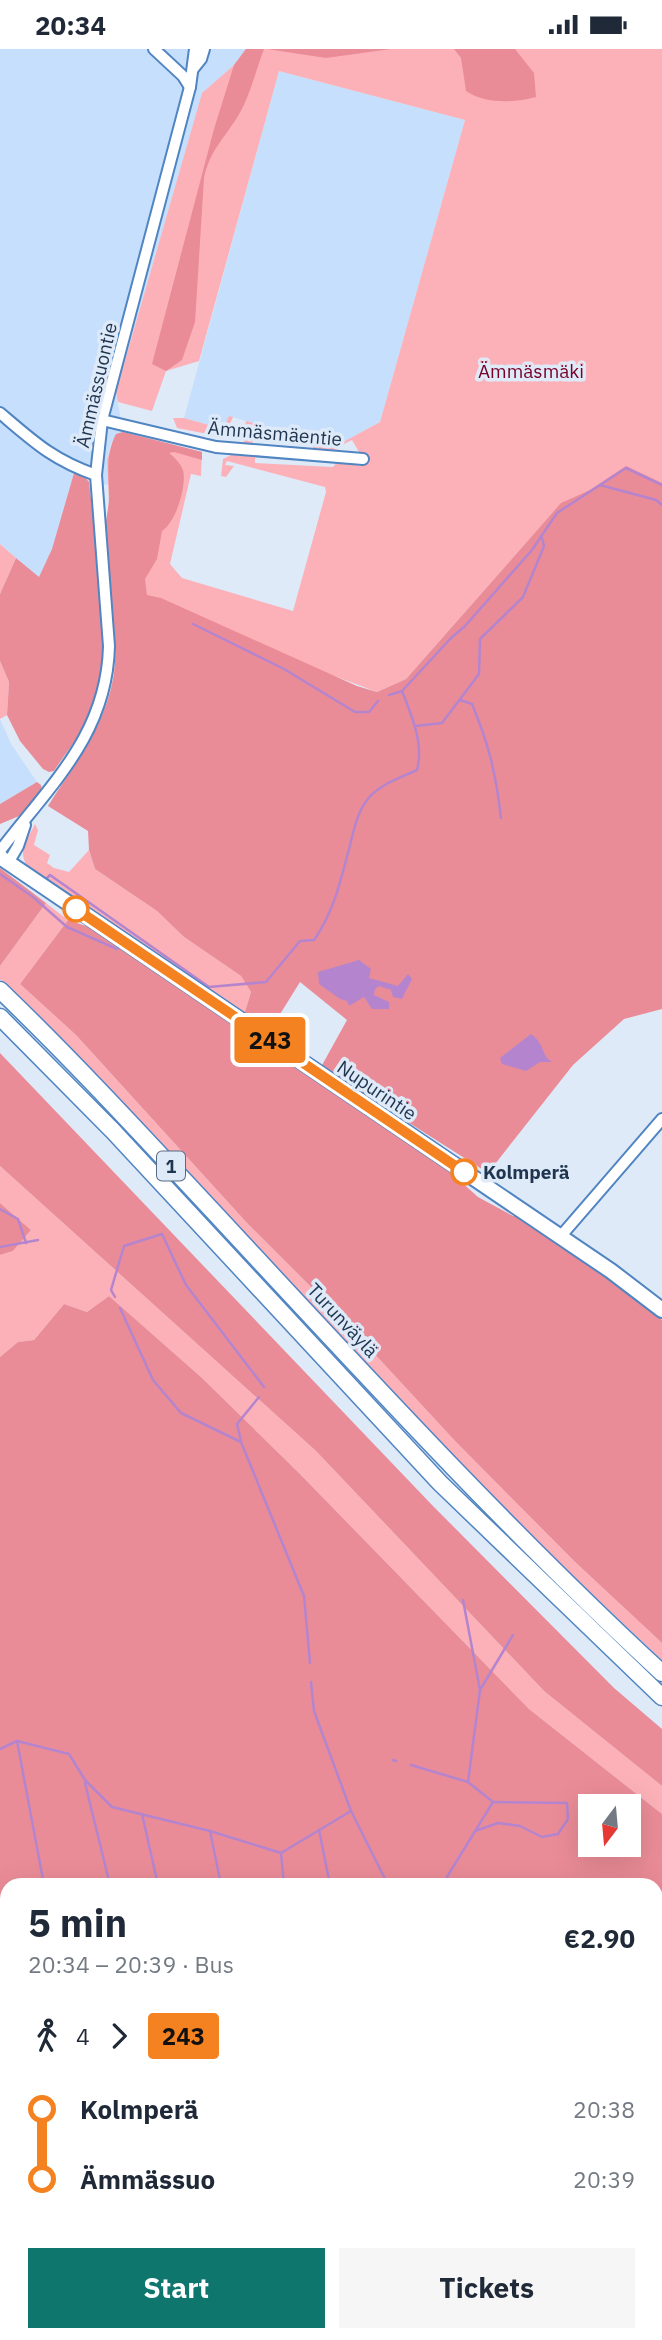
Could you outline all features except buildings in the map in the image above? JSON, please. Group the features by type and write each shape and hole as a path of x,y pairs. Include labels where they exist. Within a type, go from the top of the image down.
{"highway":[{"name":"Turunväylä","path":"0,990 124,1116 451,1465 662,1672"},
{"name":"1","path":"0,1017 113,1131 440,1483 662,1697"}],"main road":[{"name":"Nupurintie","path":"3,857 560,1237 662,1310"}],"street":[{"path":"154,49 183,76 190,87"},
{"name":"Ämmässuontie","path":"3,857 18,846 28,819 92,726 108,673 109,646 96,475 102,420 190,87 195,49"},
{"name":"Ämmässuontie","path":"193,69 201,59 204,49"},
{"path":"0,413 43,450 66,464 96,475"},
{"name":"Ämmäsmäentie","path":"102,420 216,447 363,459"},
{"path":"560,1237 662,1119"}],"shaded area":[{"path":"0,49 246,49 234,65 202,93 116,392 123,432 116,435 107,459 109,485 89,482 84,476 74,473 52,549 39,578 0,544"},
{"path":"246,49 264,49 242,108 207,168 204,178 195,322 182,360 166,371 152,364 214,129 234,65"},
{"path":"267,49 391,49 326,58"},
{"path":"454,49 515,49 534,73 536,97 500,101 482,98 466,91 461,58"},
{"path":"279,71 465,120 380,422 334,447 229,416 223,429 184,418"},
{"path":"123,432 202,452 202,460 169,453 183,470 183,485 176,512 162,531 157,559 145,579 147,595 161,598 357,686 377,692 406,679 561,503 590,490 626,466 662,483 662,1009 624,1019 573,1065 488,1173 321,1067 347,1020 300,982 269,1032 244,1015 251,992 241,976 184,937 157,911 95,869 89,850 88,831 48,806 97,727 114,673 114,621 105,534 109,502 110,449 116,434"},
{"path":"74,473 84,476 89,482 102,599 103,661 92,712 54,771 49,772 43,769 20,741 7,715 9,682 0,661 0,594 16,558 39,577 52,549"},
{"path":"0,719 11,744 37,782 0,804"},
{"path":"37,782 42,790 24,814 0,824 0,804"},
{"path":"0,868 46,903 0,966"},
{"path":"68,920 92,928 430,1154 478,1197 516,1216 571,1250 662,1320 662,1643 574,1561 456,1442 333,1309 247,1223 76,1035 20,984"},
{"path":"359,960 371,969 369,978 398,986 408,974 412,979 402,999 393,997 391,990 379,986 374,995 389,1002 389,1009 372,1009 364,997 349,1006 347,1001 319,984 318,972"},
{"path":"531,1034 552,1062 540,1062 526,1071 502,1064 500,1058"},
{"path":"0,1053 432,1505 614,1688 662,1729 662,1786 544,1691 316,1451 0,1166"},
{"path":"0,1203 31,1230 13,1251 0,1255"},
{"path":"109,1296 201,1377 298,1472 529,1709 637,1794 578,1794 578,1857 641,1857 641,1797 662,1814 662,1878 0,1878 0,1357 18,1342 34,1340 64,1304 87,1312"}],"green space":[{"name":"Ämmäsmäki","path":"246,49 662,49 662,507 506,666 367,696 402,686 561,503 406,679 377,692 109,591 105,533 109,502 107,459 116,435 123,432 202,452 201,476 191,474 170,564 182,578 293,611 326,492 325,487 227,461 225,465 234,466 226,477 221,476 223,459 231,455 255,456 255,463 333,467 337,462 362,466 363,459 352,440 338,447 338,450 313,450 313,443 253,440 252,447 245,445 243,439 246,421 334,447 380,422 465,120 279,71 199,361 166,371 152,411 118,402 116,392 202,93 234,65"},
{"path":"229,416 233,417 225,435 219,439 218,436 177,428 173,418 184,418 223,429"},
{"path":"0,544 16,558 0,594"},
{"path":"0,661 9,682 7,715 0,719"},
{"path":"35,824 38,830 34,845 50,855 47,863 69,872 89,850 95,869 157,911 184,937 241,976 251,992 244,1015 33,873 23,854 25,843"},
{"path":"46,903 68,920 20,984 76,1035 247,1223 333,1309 456,1442 574,1561 662,1643 662,1660 552,1556 445,1449 115,1093 0,979 0,966"},
{"path":"0,1166 316,1451 544,1691 662,1786 662,1814 641,1797 641,1794 637,1794 529,1709 298,1472 201,1377 109,1296 87,1312 64,1304 34,1340 18,1342 0,1357 0,1255 13,1251 31,1230 0,1203"}],"waterway":[{"path":"389,695 402,691 465,626 532,550 557,513 626,468 662,485"},
{"path":"600,485 656,500 662,505"},
{"path":"415,726 442,723 479,674 480,639 523,597 544,546 542,538"},
{"path":"193,624 284,669 355,712 369,712 378,701"},
{"path":"46,879 50,875 209,987 266,982 300,941 314,940 321,929 336,895 358,816 367,800 383,786 417,770 418,740 402,691"},
{"path":"460,700 472,704 483,733 494,773 501,818"},
{"path":"0,874 33,897 67,927 117,949 119,947"},
{"path":"0,1209 18,1219 26,1243"},
{"path":"115,1297 111,1290 124,1246 162,1234 186,1285 264,1387"},
{"path":"0,1247 38,1240"},
{"path":"120,1308 153,1380 181,1413 241,1442 304,1596 310,1663"},
{"path":"241,1441 237,1424 259,1397"},
{"path":"463,1600 480,1690"},
{"path":"468,1782 480,1690 513,1635"},
{"path":"311,1682 314,1711 351,1811"},
{"path":"17,1741 43,1878"},
{"path":"0,1749 17,1741 69,1754 85,1780 112,1807 210,1831 281,1853 351,1811 384,1878"},
{"path":"411,1765 468,1782 493,1802"},
{"path":"85,1783 108,1878"},
{"path":"493,1802 567,1803 568,1819 558,1834 542,1837 520,1826 498,1823 475,1831 493,1802"},
{"path":"142,1814 156,1878"},
{"path":"319,1830 329,1878"},
{"path":"210,1831 220,1878"},
{"path":"446,1878 475,1831"},
{"path":"281,1853 283,1878"}],"bus line":[{"name":"243","path":"76,909 464,1172"}],"place":[{"name":"Kolmperä","path":"464,1172"}]}
